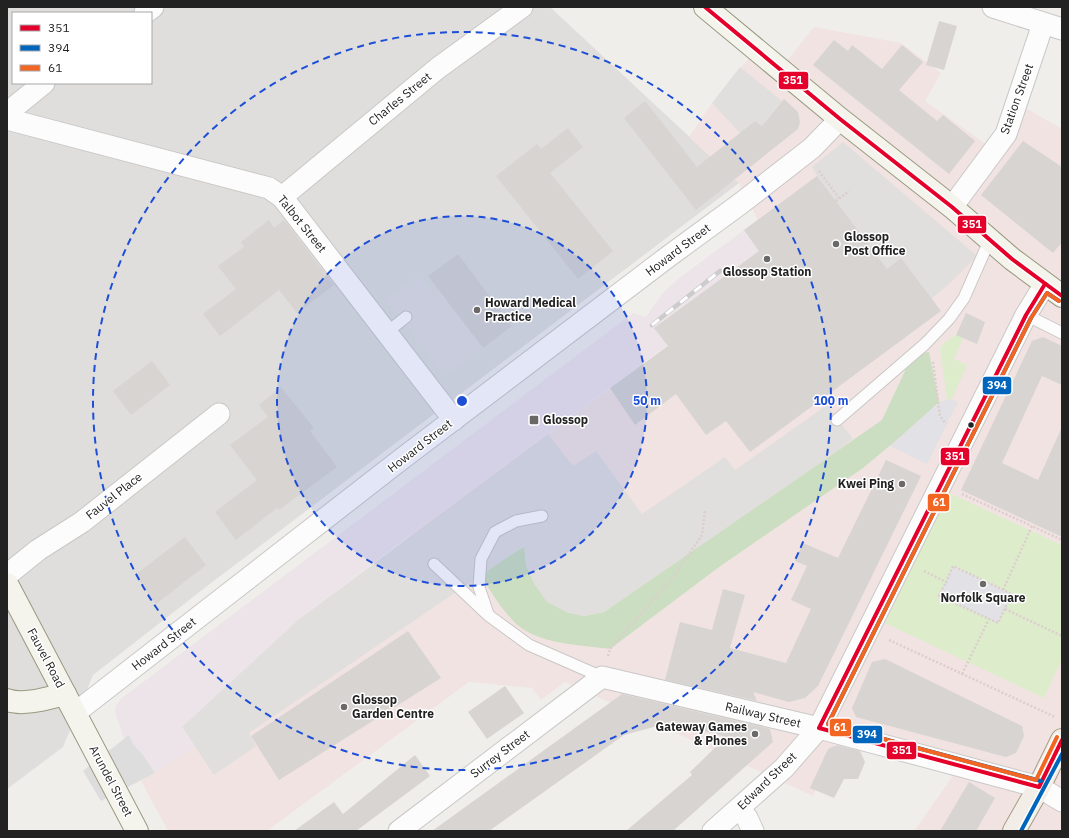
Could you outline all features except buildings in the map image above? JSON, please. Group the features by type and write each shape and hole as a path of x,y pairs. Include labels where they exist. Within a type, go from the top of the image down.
{"main road":[{"path":"705,7 840,119 952,207 1053,290"},
{"name":"Fauvel Road","path":"7,584 80,722"},
{"path":"7,700 12,702 35,700 65,694"},
{"name":"Arundel Street","path":"80,722 137,831"},
{"path":"1014,831 1039,787 1062,740"}],"street":[{"name":"Charles Street","path":"282,197 438,68 522,7"},
{"path":"993,7 1052,26"},
{"name":"Station Street","path":"952,207 1006,134 1052,26"},
{"path":"7,113 43,84"},
{"name":"Talbot Street","path":"7,119 269,188 282,197 454,420"},
{"name":"Howard Street","path":"80,722 454,420 806,153 840,119"},
{"name":"Edward Street","path":"713,831 784,768 819,728 1026,315 1053,290"},
{"name":"Fauvel Place","path":"7,575 38,550 82,522 219,414"},
{"name":"Railway Street","path":"602,677 819,728 1039,787 1062,801"},
{"name":"Surrey Street","path":"399,831 602,677"},
{"path":"739,809 747,818 753,831"}],"lane":[{"path":"836,420 925,344 949,318 964,298 990,239"},
{"path":"1026,315 1062,333"},
{"path":"386,333 406,317"},
{"path":"488,615 479,587 481,559 484,552 495,532 516,521 542,516"},
{"path":"434,564 488,615 529,645 602,677"}],"path":[{"path":"806,153 839,198"},
{"path":"836,201 849,191"},
{"path":"933,358 939,402"},
{"path":"940,484 1062,540"},
{"path":"602,677 610,649 674,576 702,535 705,511"},
{"path":"1003,590 1032,526"},
{"path":"902,560 946,582"},
{"path":"953,566 1012,594 998,623 939,596 946,582 953,566"},
{"path":"1005,609 1062,636"},
{"path":"962,674 989,619"},
{"path":"868,630 1062,720"}],"shaded area":[{"path":"7,7 550,7 739,183 211,583 93,675 63,747 7,789"},
{"path":"814,27 901,43 941,73 925,101 993,149 1017,103 1062,129 1062,831 914,831 960,766 840,733 813,796 565,682 541,700 532,688 469,682 267,831 168,831 141,781 194,747 409,536 668,346 758,220 739,183 689,137 712,103 758,47 781,68"},
{"path":"740,67 782,101 762,126 755,121 740,133 712,103"},
{"path":"843,142 977,256 948,285 931,299 901,258 887,269 817,176 812,167"},
{"path":"817,176 846,214 409,536 298,620 182,727 195,747 155,773 143,755 133,744 129,735 124,739 115,712 116,705 122,698 633,313 646,317 662,294 678,279"},
{"path":"418,275 434,294 439,290 483,348 445,378 385,300"},
{"path":"952,399 958,402 927,464 890,446 939,402"},
{"path":"827,405 853,439 604,612 584,616 566,612 547,602 535,585 526,565 524,546 249,733 256,746 214,775 182,727 298,620 548,434 573,466 596,451 642,514 725,457 735,470"},
{"path":"953,566 1012,594 998,623 939,596"}],"green space":[{"path":"956,335 963,338 954,359 967,365 952,399 947,400 940,348 945,342"},
{"path":"929,352 939,402 923,418 863,468 719,567 610,649 556,642 536,636 526,631 506,613 480,574 525,546 526,565 535,585 566,612 584,616 604,612 882,420 913,354"},
{"name":"Norfolk Square","path":"947,492 1062,545 1062,659 1044,698 885,623"}],"pier":[{"path":"129,735 133,744 143,755 155,773 101,801 83,771"}],"railway":[{"path":"652,325 720,271"}],"transit line":[{"name":"351","path":"705,7 840,119 952,207 1012,259 1062,296"},
{"name":"351","path":"1045,284 1026,315 819,728 1039,787 1062,740"},
{"name":"394","path":"1041,781 828,724 1031,318 1047,293 1059,301"},
{"name":"61","path":"1057,737 1036,780 828,724 1031,318 1047,293 1059,301"},
{"name":"394","path":"1021,831 1062,754"}],"place":[{"name":"Glossop Post Office","path":"836,244"},
{"name":"Glossop Station","path":"767,259"},
{"name":"Howard Medical Practice","path":"477,310"},
{"name":"Glossop","path":"534,420"},
{"name":"Kwei Ping","path":"902,484"},
{"name":"Norfolk Square","path":"983,584"},
{"name":"Glossop Garden Centre","path":"344,707"},
{"name":"Gateway Games & Phones","path":"755,734"}]}
